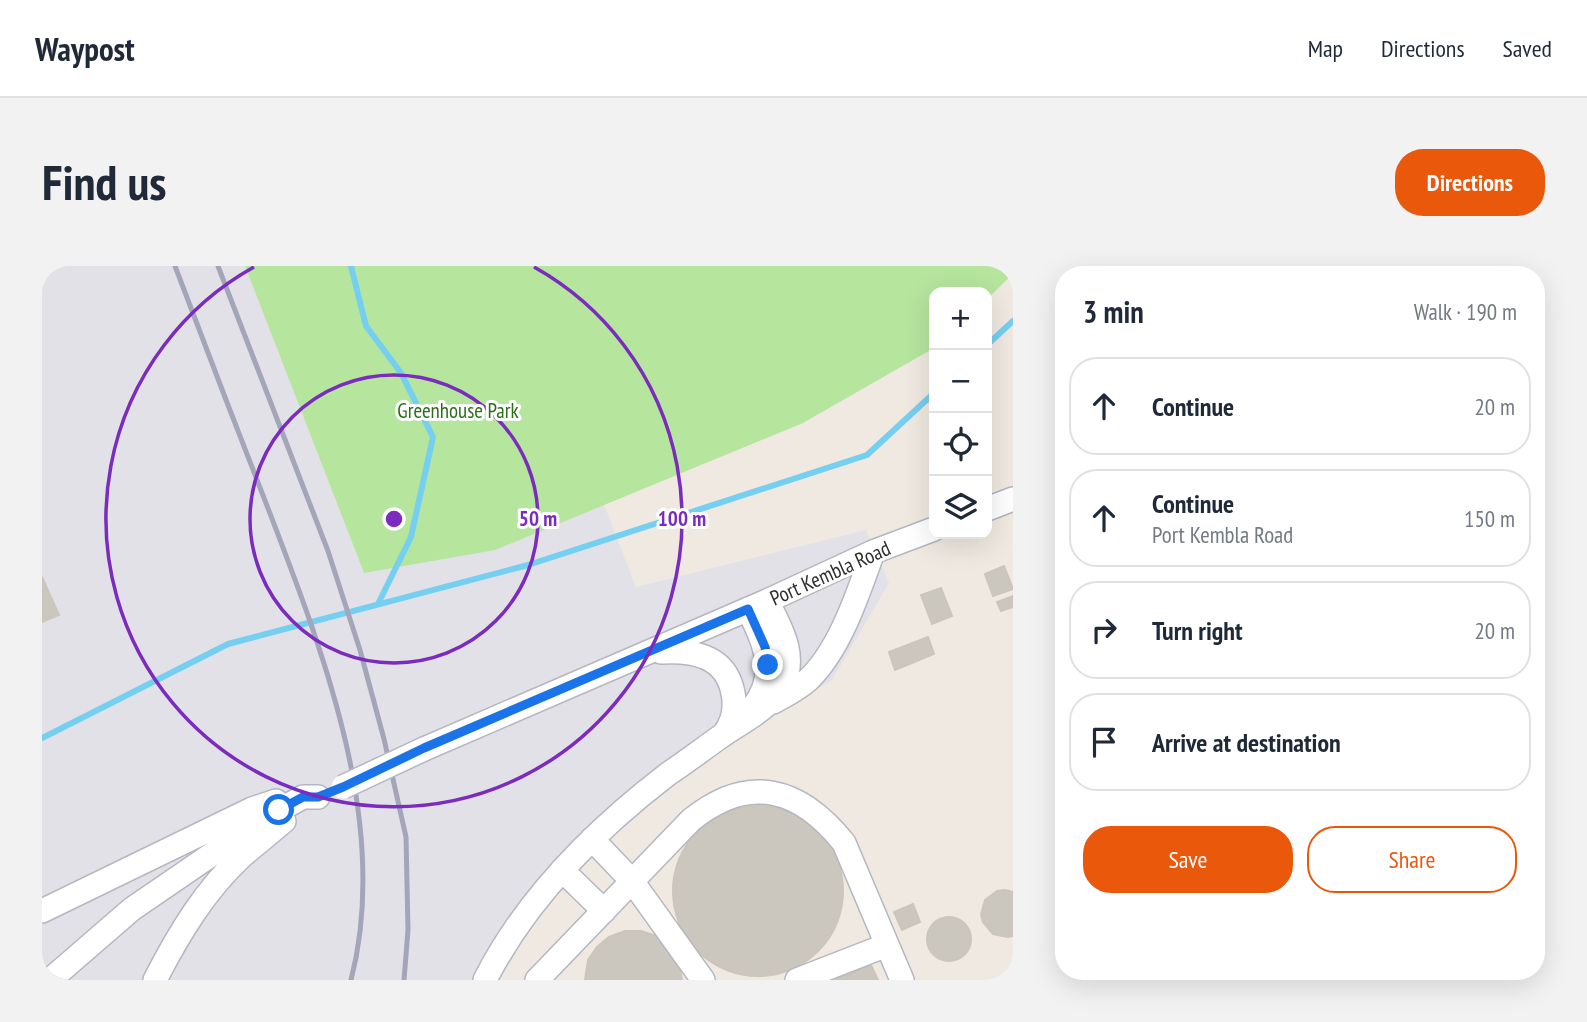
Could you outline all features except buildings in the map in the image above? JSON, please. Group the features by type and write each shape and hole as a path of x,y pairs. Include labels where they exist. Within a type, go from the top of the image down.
{"street":[{"path":"992,507 1013,499"},
{"name":"Port Kembla Road","path":"311,797 343,787 424,748 929,530"},
{"path":"485,980 524,917 562,870 592,839 666,776 762,708 802,685 821,665 855,602 873,552"},
{"path":"758,605 784,636 789,664 783,685 762,708"},
{"path":"721,736 755,705 767,680 768,665 758,605"},
{"path":"645,654 690,652 708,658 720,666 729,680 734,699 734,716 721,736"},
{"path":"537,980 691,820 708,807 749,793 772,792 794,799 812,810 830,825 844,843 902,980"},
{"path":"42,972 265,818 311,797"},
{"path":"42,911 251,809 279,800 311,797"},
{"path":"155,980 190,919 216,884 241,857 311,797"},
{"path":"592,839 632,881 703,980"},
{"path":"562,870 604,911"},
{"path":"50,980 132,909"},
{"path":"797,980 887,945"}],"shaded area":[{"path":"42,266 245,266 363,570 594,479 636,587 866,530 889,583 832,680 733,741 665,789 606,841 520,937 498,980 42,980"}],"green space":[{"name":"Greenhouse Park","path":"245,266 1013,266 1013,274 992,294 992,287 929,287 929,351 803,423 495,550 364,573"}],"waterway":[{"path":"351,266 366,326 401,373 433,437 411,537 378,604"},
{"path":"992,340 1013,321"},
{"path":"42,738 228,644 528,565 867,455 929,398"}],"railway":[{"path":"175,266 307,613 344,734 356,797 363,859 361,920 351,980"},
{"path":"218,266 328,551 360,650 384,739 406,837 408,930 404,980"}],"route":[{"path":"279,810 303,797 318,797 343,787 424,748 748,609 765,647 768,665"}]}
